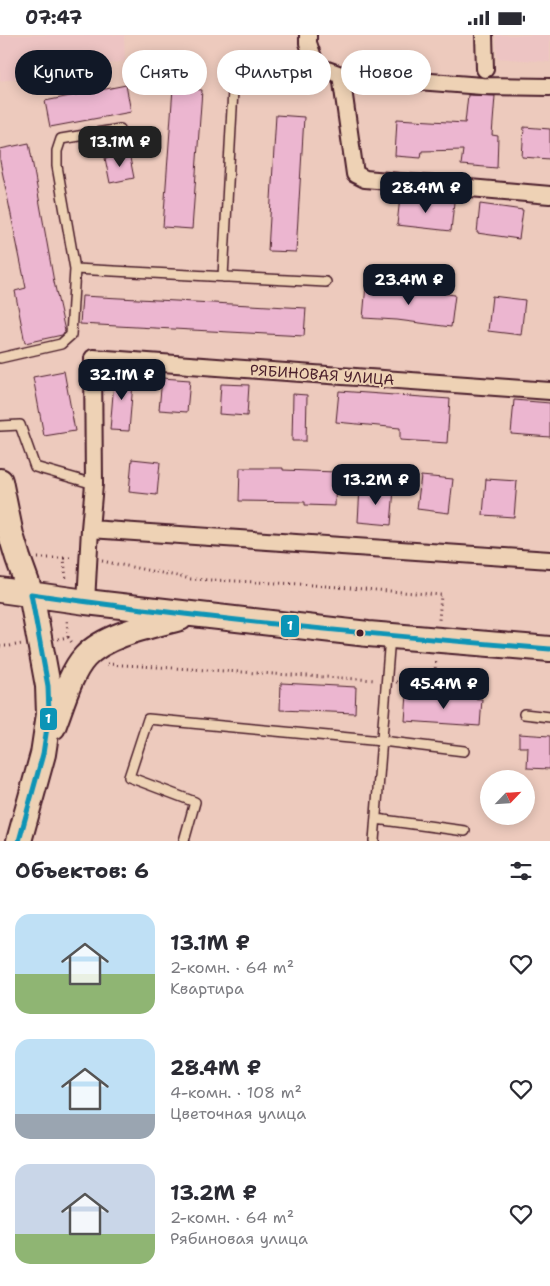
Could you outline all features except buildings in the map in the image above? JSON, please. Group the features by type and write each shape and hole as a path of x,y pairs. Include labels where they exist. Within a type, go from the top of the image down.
{"main road":[{"path":"0,481 13,543 31,594 48,686 49,713 43,754"},
{"path":"0,590 86,602 390,636 550,649"},
{"path":"20,841 43,754 73,676 85,657 100,645 118,636 191,614"}],"street":[{"path":"308,35 308,43 316,65 341,75"},
{"path":"484,35 486,69"},
{"path":"431,82 482,86 550,87"},
{"path":"344,95 355,174 365,179 550,195"},
{"name":"РЯБИНОВАЯ УЛИЦА","path":"94,484 93,357 550,391"},
{"path":"86,602 94,484"},
{"path":"90,529 550,560"}],"lane":[{"path":"223,277 233,95"},
{"path":"0,358 61,344 71,335 75,269 57,166 57,151 61,139 120,129"},
{"path":"75,269 326,282"},
{"path":"0,426 20,425 35,467 94,484"},
{"path":"374,841 390,636"},
{"path":"524,714 550,717"},
{"path":"184,841 195,802 129,777 148,719 382,741 464,751"},
{"path":"376,819 465,831"}],"path":[{"path":"64,558 113,563 191,579 299,584 440,595 434,685 104,663 85,657 68,637"}],"shaded area":[{"path":"0,35 124,35 125,50 122,50 122,61 112,63 112,50 15,50 15,79 0,81"},
{"path":"496,35 550,35 550,62 497,58"}],"transit line":[{"name":"1","path":"31,594 290,626 550,649"},
{"name":"1","path":"19,841 43,754 49,714 48,686 31,594"}]}
